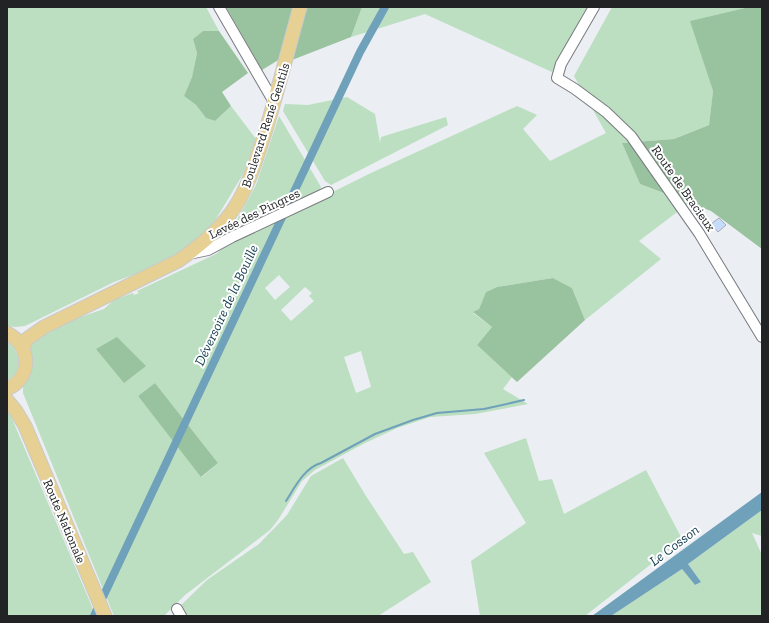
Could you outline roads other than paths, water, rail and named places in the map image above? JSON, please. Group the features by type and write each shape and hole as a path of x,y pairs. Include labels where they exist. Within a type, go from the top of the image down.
{"main road":[{"name":"Boulevard René Gentils","path":"23,348 27,339 33,333 66,315 190,254 218,228 230,214 241,197 254,166 274,102 300,7"},
{"name":"Boulevard René Gentils","path":"7,333 23,330 66,315"},
{"path":"7,333 18,341 23,348 26,357 26,366 19,381 7,389"},
{"name":"Route Nationale","path":"19,381 17,393 25,426"},
{"name":"Route Nationale","path":"7,400 25,426 105,616"}],"street":[{"path":"219,7 274,102"},
{"name":"Route de Bracieux","path":"594,7 561,64 557,78 575,88 606,112 631,136 699,233 762,337"},
{"name":"Levée des Pingres","path":"190,254 208,250 232,237 328,192"}],"water":[{"path":"762,492 762,510 688,564 701,582 695,585 682,569 611,616 592,616"}],"waterway":[{"name":"Déversoire de la Bouille","path":"94,616 360,52 385,7"},
{"path":"286,501 300,479 315,465 375,434 437,413 484,409 524,400"}],"water label":[{"name":"Le Cosson","path":"674,545"}]}
